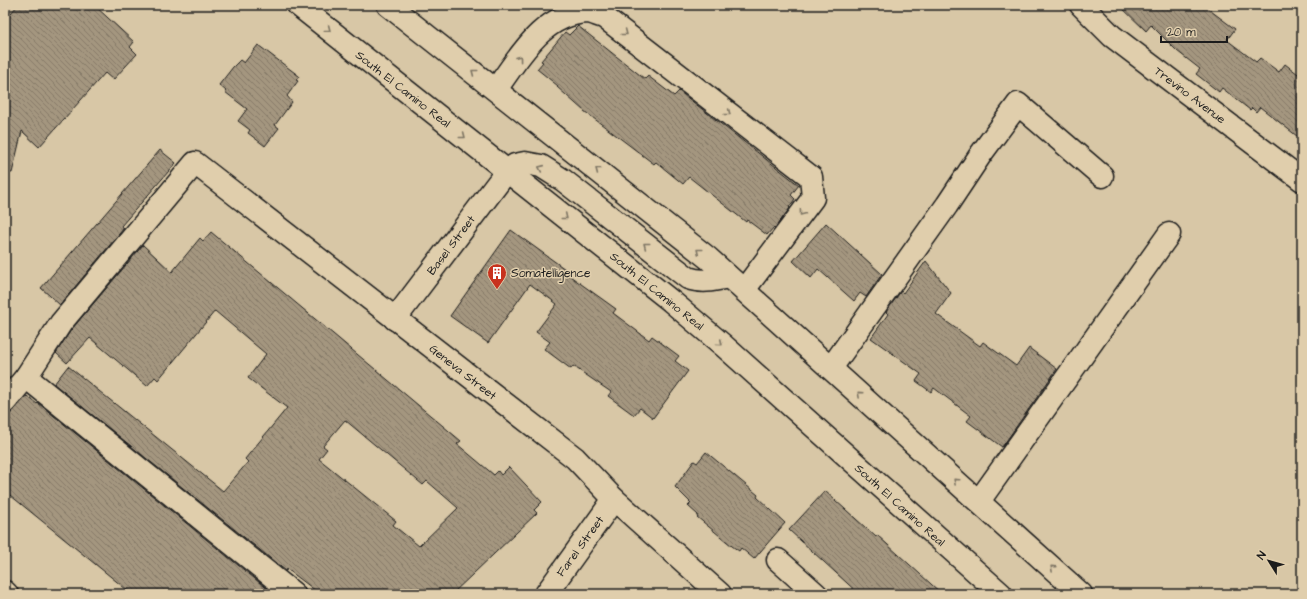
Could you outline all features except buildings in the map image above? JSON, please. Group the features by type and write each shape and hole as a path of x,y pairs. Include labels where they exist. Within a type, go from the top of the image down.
{"main road":[{"name":"South El Camino Real","path":"298,5 724,346 1001,594"},
{"path":"388,5 637,200 736,283 1082,594"},
{"name":"Trevino Avenue","path":"1081,5 1112,36 1302,180"},
{"path":"496,89 536,35 551,23 570,15 588,12 604,17 811,177 813,198 736,283"},
{"path":"831,368 947,206 980,154 1018,104 1102,176"},
{"name":"Geneva Street","path":"26,377 61,323 195,162 395,319 576,458 614,499 720,594"},
{"path":"507,171 515,164 525,163 541,166 563,180 688,278 696,281 736,283"},
{"name":"Basel Street","path":"395,319 507,171"},
{"path":"979,501 1169,234"},
{"path":"5,402 26,377 294,594"},
{"name":"Farel Street","path":"546,594 614,499"},
{"path":"778,560 810,592"}],"place":[{"name":"Somatelligence","path":"497,290"}]}
